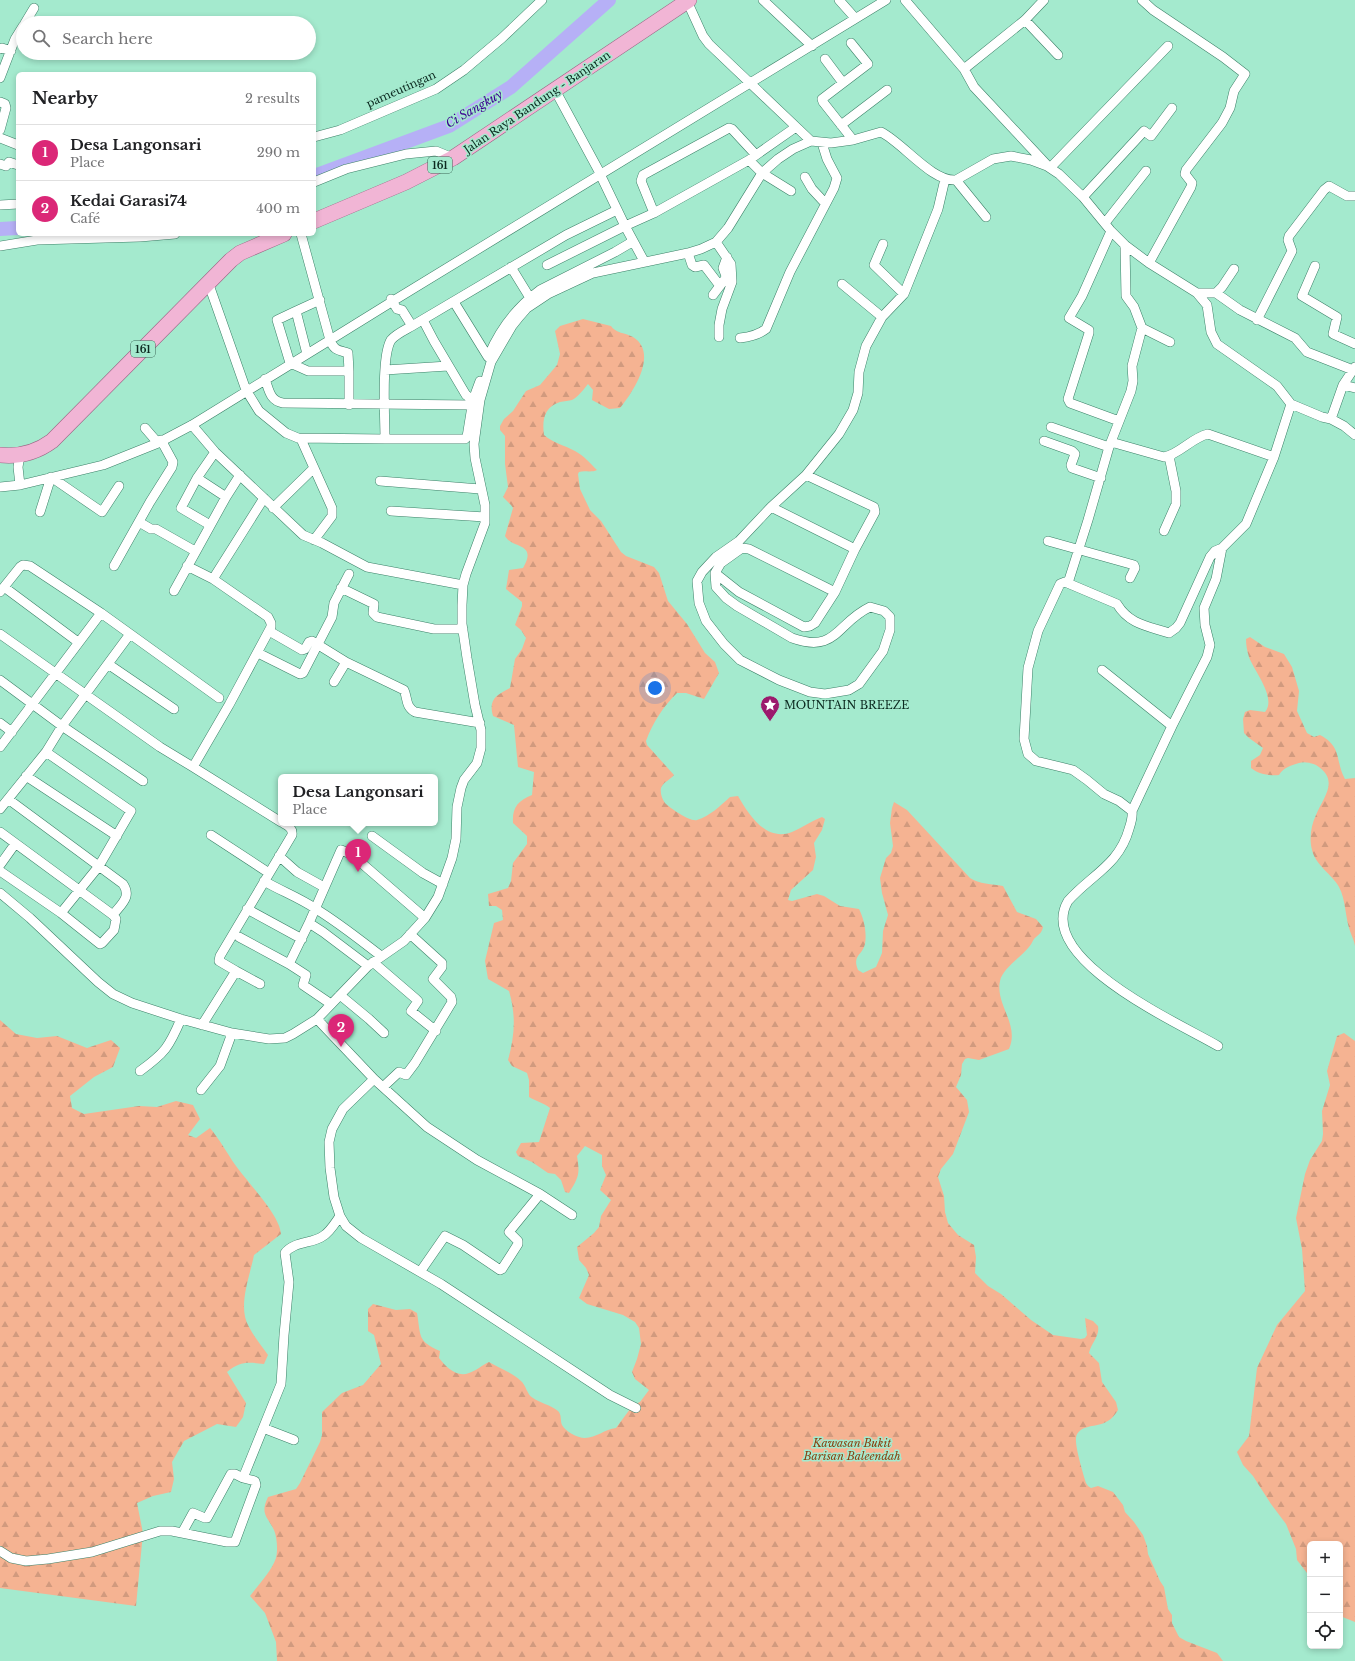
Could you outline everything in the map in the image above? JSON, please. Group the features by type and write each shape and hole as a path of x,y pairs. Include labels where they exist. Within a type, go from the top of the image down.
{"main road":[{"name":"Jalan Raya Bandung - Banjaran","path":"316,220 406,182 453,158 480,142 688,1"},
{"name":"161","path":"0,455 20,455 38,450 52,441 208,282 240,253 279,236"}],"street":[{"name":"pameutingan","path":"316,136 340,130 436,89 464,70 502,38 542,0"},
{"path":"763,0 812,46"},
{"path":"839,0 855,18"},
{"path":"0,487 20,485 103,465 160,442 192,425 392,301 886,0"},
{"path":"904,0 964,70 974,87 1048,167"},
{"path":"964,70 1025,20 1044,0"},
{"path":"1142,0 1153,10 1223,56 1245,74 1234,91 1230,108 1222,123 1186,170 1185,174 1192,183 1191,187 1149,263"},
{"path":"688,1 703,36 709,44 751,82 811,141 831,143 854,140 880,132 903,147 935,174 945,179 956,180 993,159 1011,156 1031,160 1048,167 1059,174 1083,197 1111,231 1125,245 1149,263 1197,293 1207,305 1211,332 1217,344 1277,386 1291,404 1322,417 1331,419 1344,426 1355,435"},
{"path":"29,16 34,8"},
{"path":"1025,20 1058,55"},
{"path":"0,78 16,37"},
{"path":"851,43 868,64 822,99 854,140"},
{"path":"1048,167 1168,46"},
{"path":"0,48 10,51"},
{"path":"825,59 843,83"},
{"path":"555,90 601,175 600,174 632,242 644,261"},
{"path":"841,125 887,90"},
{"path":"0,102 5,104 6,108 0,130"},
{"path":"1083,197 1144,131 1151,136 1172,108"},
{"path":"547,265 654,212 752,158 796,127"},
{"path":"654,212 641,181 643,175 729,128 732,129 762,173 791,191"},
{"path":"0,138 16,144"},
{"path":"0,893 30,918 98,982 113,994 132,1003 181,1019 232,1032 268,1039 285,1038 317,1019 370,964 404,941 425,918 438,897 452,858 456,839 457,807 461,788 480,755 482,740 480,723 475,705 463,629 462,605 463,585 483,530 485,517 485,506 480,489 474,444 480,400 491,362 512,326 532,305 548,294 600,270 688,253 716,242 728,228 762,173 778,158 811,141"},
{"path":"740,338 748,337 766,329 790,272 834,188 837,180 827,159 822,143"},
{"path":"316,181 346,169 406,154 436,151 453,158"},
{"path":"0,164 6,166 9,162 16,164"},
{"path":"1105,223 1146,171"},
{"path":"805,177 812,190 825,203"},
{"path":"835,592 749,549 742,548 719,560 702,572 697,581 699,603 706,621 713,632 740,660 779,680 810,692 825,694 849,690 860,684 883,651 891,622 889,614 884,611 870,607 853,617 827,640 813,643 801,641 785,634 726,598 716,587 715,573 719,560 806,475 839,434 853,410 858,393 859,372 866,346 882,317 904,294 938,209 945,179"},
{"path":"956,180 986,217"},
{"path":"1257,320 1292,251 1288,238 1324,190 1329,186 1347,196 1355,196"},
{"path":"0,205 16,204"},
{"path":"385,439 385,370 388,346 392,339 566,235 617,210"},
{"path":"1111,231 1082,296 1070,318 1089,330 1089,332 1068,399 1070,403 1119,421"},
{"path":"0,246 37,240 152,236"},
{"path":"302,236 332,346 348,353 349,405"},
{"path":"208,282 246,391 259,411 286,433 301,439 465,439 467,437 473,402 488,356 505,325 530,298 540,290 632,242"},
{"path":"716,242 731,264 732,282 721,314 719,337"},
{"path":"883,244 874,265 904,294"},
{"path":"1068,583 1110,445 1132,391 1132,366 1142,328 1134,307 1126,296 1125,245"},
{"path":"688,253 692,265 695,267 704,265 720,286"},
{"path":"713,295 726,276 723,268 727,257"},
{"path":"1315,266 1302,296 1337,318 1334,334 1355,344"},
{"path":"511,267 530,298"},
{"path":"1216,293 1234,269"},
{"path":"842,284 882,317"},
{"path":"1197,293 1216,293 1257,320 1295,338 1307,352 1354,369 1344,385 1331,419"},
{"path":"392,301 391,299 397,309 402,310 412,326"},
{"path":"290,364 277,320 320,300"},
{"path":"454,302 488,356"},
{"path":"296,311 307,354"},
{"path":"423,320 448,366 466,395 473,402"},
{"path":"1142,328 1170,342"},
{"path":"290,364 308,370 349,371"},
{"path":"385,370 448,366"},
{"path":"266,380 265,379 272,398 278,402 349,405 473,402"},
{"path":"1344,385 1355,388"},
{"path":"1132,811 1119,801 1104,794 1073,770 1036,761 1028,754 1024,739 1028,668 1041,624 1062,582 1068,583 1117,604 1121,612 1128,618 1140,624 1169,633 1176,628 1180,623 1210,557 1216,550 1222,548 1246,524 1274,456 1291,404"},
{"path":"192,425 215,452 264,498 272,508 303,535 367,567 463,585"},
{"path":"1051,427 1110,445 1164,457 1169,456 1208,434 1274,456"},
{"path":"114,566 173,464 161,440 160,442 145,428"},
{"path":"301,439 325,490 332,512 332,516 314,540"},
{"path":"1044,441 1072,451 1075,454 1070,465 1072,468 1100,478"},
{"path":"210,525 181,508 197,478 215,452"},
{"path":"20,455 18,467 20,485"},
{"path":"1164,531 1176,504 1176,491 1169,456"},
{"path":"272,508 314,468"},
{"path":"174,591 195,551 240,475"},
{"path":"715,573 739,592 804,627 815,623 835,592 855,549 876,512 874,507 806,475"},
{"path":"51,478 102,512 119,486"},
{"path":"40,512 51,478"},
{"path":"197,478 226,497"},
{"path":"380,481 480,489"},
{"path":"213,579 264,498"},
{"path":"771,508 855,549"},
{"path":"391,511 485,517"},
{"path":"139,522 152,529 156,529 195,551"},
{"path":"1048,541 1134,565 1135,568 1130,578"},
{"path":"1218,1046 1121,991 1088,965 1073,946 1063,923 1064,908 1074,894 1109,864 1126,841 1133,816 1132,811 1172,726 1207,657 1210,645 1205,625 1204,608 1216,579 1222,548"},
{"path":"78,642 2,589 20,567 23,565 30,566 101,612 219,698"},
{"path":"187,566 213,579 268,617 271,623 269,631 258,653 193,767"},
{"path":"258,653 301,674 304,671 332,617 334,603 349,574"},
{"path":"341,588 374,604 373,613 377,617 434,629 463,629"},
{"path":"0,747 57,673 101,612"},
{"path":"269,631 302,650 305,649 311,641 346,662 404,690 406,695 406,703 410,709 415,712 480,723"},
{"path":"0,634 160,747 278,820"},
{"path":"0,809 46,752 62,726 130,634"},
{"path":"334,682 346,662"},
{"path":"108,664 174,709"},
{"path":"1102,670 1172,726"},
{"path":"0,680 62,726 143,781"},
{"path":"0,723 12,732"},
{"path":"46,752 132,811 99,866 61,913"},
{"path":"26,776 116,836"},
{"path":"8,799 123,884 127,892 125,900 113,915"},
{"path":"260,984 222,964 219,959 293,832 287,826"},
{"path":"0,832 113,915 116,919 114,930 100,944 61,913 0,872"},
{"path":"211,835 267,877 285,893 314,908 345,928 381,956"},
{"path":"372,836 423,873 443,884"},
{"path":"0,865 16,844"},
{"path":"289,964 302,939 339,852 344,850 351,854 425,918"},
{"path":"279,856 297,872 324,887"},
{"path":"247,909 302,939"},
{"path":"309,923 370,964 416,999 418,1001 411,1011 436,1031"},
{"path":"336,941 345,928"},
{"path":"383,1087 399,1072 406,1075 436,1031 452,1002 452,1000 433,979 442,967 442,963 410,934"},
{"path":"239,937 306,975 303,985 331,1004"},
{"path":"202,1025 236,971"},
{"path":"340,995 384,1033"},
{"path":"140,1071 163,1053 171,1042 181,1019"},
{"path":"317,1019 374,1079 427,1128 477,1160 540,1194 572,1215"},
{"path":"202,1090 220,1066 232,1032"},
{"path":"374,1079 348,1103 332,1128 329,1142 330,1168 334,1197 340,1216 346,1226 361,1238 448,1289 610,1396 636,1408"},
{"path":"420,1272 446,1236 502,1269 518,1244 518,1241 509,1234 509,1232 540,1194"},
{"path":"243,1478 281,1384 289,1282 284,1253 293,1246 322,1237 340,1216"},
{"path":"263,1428 294,1440"},
{"path":"0,1551 11,1558 26,1561 48,1559 92,1552 160,1531 182,1533 235,1542 256,1485 255,1482 235,1474 231,1474 207,1518 194,1513 182,1533"}],"green space":[{"name":"Kawasan Bukit Barisan Baleendah","path":"583,319 611,326 618,332 633,337 640,344 644,353 644,362 641,372 637,383 620,408 609,409 592,400 593,390 588,384 574,399 560,402 550,407 544,419 544,435 578,453 597,470 581,471 578,474 580,489 590,510 601,521 621,552 626,556 654,567 659,573 668,601 687,624 705,653 715,662 719,673 704,699 686,693 677,693 659,715 646,741 647,745 674,775 663,784 661,788 665,803 685,817 697,820 711,813 730,797 738,796 747,811 759,825 774,833 783,834 799,829 822,817 825,819 822,830 814,843 816,857 813,870 791,890 788,900 792,901 817,894 824,896 840,906 859,909 865,926 866,939 864,948 857,958 856,965 858,970 863,973 876,967 882,953 883,931 888,915 882,893 880,878 886,858 891,853 893,846 890,823 894,802 907,810 970,878 981,883 1003,886 1017,912 1036,919 1043,927 1041,932 1026,951 1004,972 1001,977 999,990 1012,1031 1012,1040 1009,1049 979,1060 968,1058 965,1059 962,1064 961,1075 956,1087 967,1100 969,1112 953,1154 941,1169 938,1177 944,1196 945,1212 948,1223 958,1235 974,1245 976,1257 975,1273 988,1286 1001,1294 1031,1320 1053,1335 1081,1339 1085,1338 1087,1335 1085,1318 1093,1321 1098,1326 1097,1336 1089,1353 1099,1363 1102,1382 1116,1402 1118,1410 1112,1418 1106,1422 1087,1427 1077,1434 1077,1447 1086,1483 1091,1488 1098,1486 1113,1492 1123,1505 1125,1512 1143,1535 1148,1554 1164,1587 1168,1609 1172,1615 1172,1623 1179,1637 1217,1653 1223,1661 277,1661 276,1642 265,1613 250,1596 271,1568 277,1555 276,1536 265,1515 266,1503 268,1497 296,1489 300,1483 320,1442 322,1435 322,1412 342,1393 363,1385 381,1364 374,1335 368,1331 368,1309 373,1304 396,1310 410,1309 417,1313 421,1337 427,1344 440,1351 439,1358 452,1371 465,1374 474,1371 489,1362 518,1378 523,1383 531,1397 558,1411 562,1425 568,1432 578,1437 589,1438 616,1428 633,1405 640,1402 649,1390 635,1379 632,1372 641,1344 639,1328 635,1322 623,1315 587,1304 579,1298 589,1275 586,1268 579,1260 577,1247 599,1227 601,1216 611,1200 600,1190 606,1175 602,1166 602,1155 585,1146 577,1156 578,1175 569,1193 565,1192 561,1180 555,1174 548,1173 532,1162 518,1156 516,1152 521,1143 539,1142 550,1108 529,1097 529,1080 527,1073 512,1066 508,1060 514,1025 513,1008 509,991 488,979 485,961 494,923 503,920 502,910 496,906 489,906 488,894 508,888 511,881 513,863 527,844 527,836 513,823 513,817 517,805 532,795 534,772 518,767 514,725 493,716 492,710 492,705 495,698 510,688 515,659 522,649 526,638 521,630 515,625 522,602 506,589 509,570 523,568 528,554 526,550 508,540 505,536 513,508 503,497 508,487 505,464 505,436 500,430 500,426 504,419 513,411 526,391 540,385 557,365 560,354 555,331 560,326"},
{"path":"1250,637 1265,647 1284,654 1292,667 1299,691 1297,711 1307,733 1314,737 1320,735 1327,740 1335,750 1345,779 1355,778 1355,946 1348,926 1344,903 1339,887 1317,861 1311,846 1314,819 1328,788 1329,782 1327,776 1316,765 1306,762 1301,762 1288,767 1279,775 1264,774 1251,768 1251,761 1260,755 1263,748 1244,733 1243,719 1245,712 1250,710 1265,712 1268,706 1268,699 1267,692 1248,655 1246,639"},
{"path":"0,1020 16,1034 37,1038 57,1036 87,1048 111,1040 120,1048 113,1067 94,1077 70,1096 72,1108 84,1114 139,1106 157,1107 176,1101 193,1105 200,1119 188,1135 196,1138 210,1128 236,1166 263,1199 275,1218 281,1234 254,1255 244,1301 244,1310 249,1327 268,1355 264,1364 244,1363 227,1372 246,1403 243,1417 236,1427 217,1424 184,1441 172,1462 174,1479 171,1492 153,1496 137,1503 143,1533 136,1606 0,1588"},
{"path":"1344,1033 1355,1041 1355,1622 1343,1617 1343,1541 1307,1541 1307,1573 1297,1560 1296,1549 1286,1524 1253,1476 1243,1465 1237,1452 1249,1436 1257,1368 1277,1325 1305,1291 1302,1249 1296,1218 1305,1174 1310,1160 1322,1141 1322,1111 1330,1085 1327,1071 1337,1036"}],"waterway":[{"name":"Ci Sangkuy","path":"316,175 449,126 511,87 609,0"},
{"name":"Ci Sangkuy","path":"0,229 16,228"}],"place":[{"name":"MOUNTAIN BREEZE","path":"770,722"},
{"name":"Desa Langonsari","path":"358,872"},
{"name":"Kedai Garasi74","path":"341,1047"}]}
